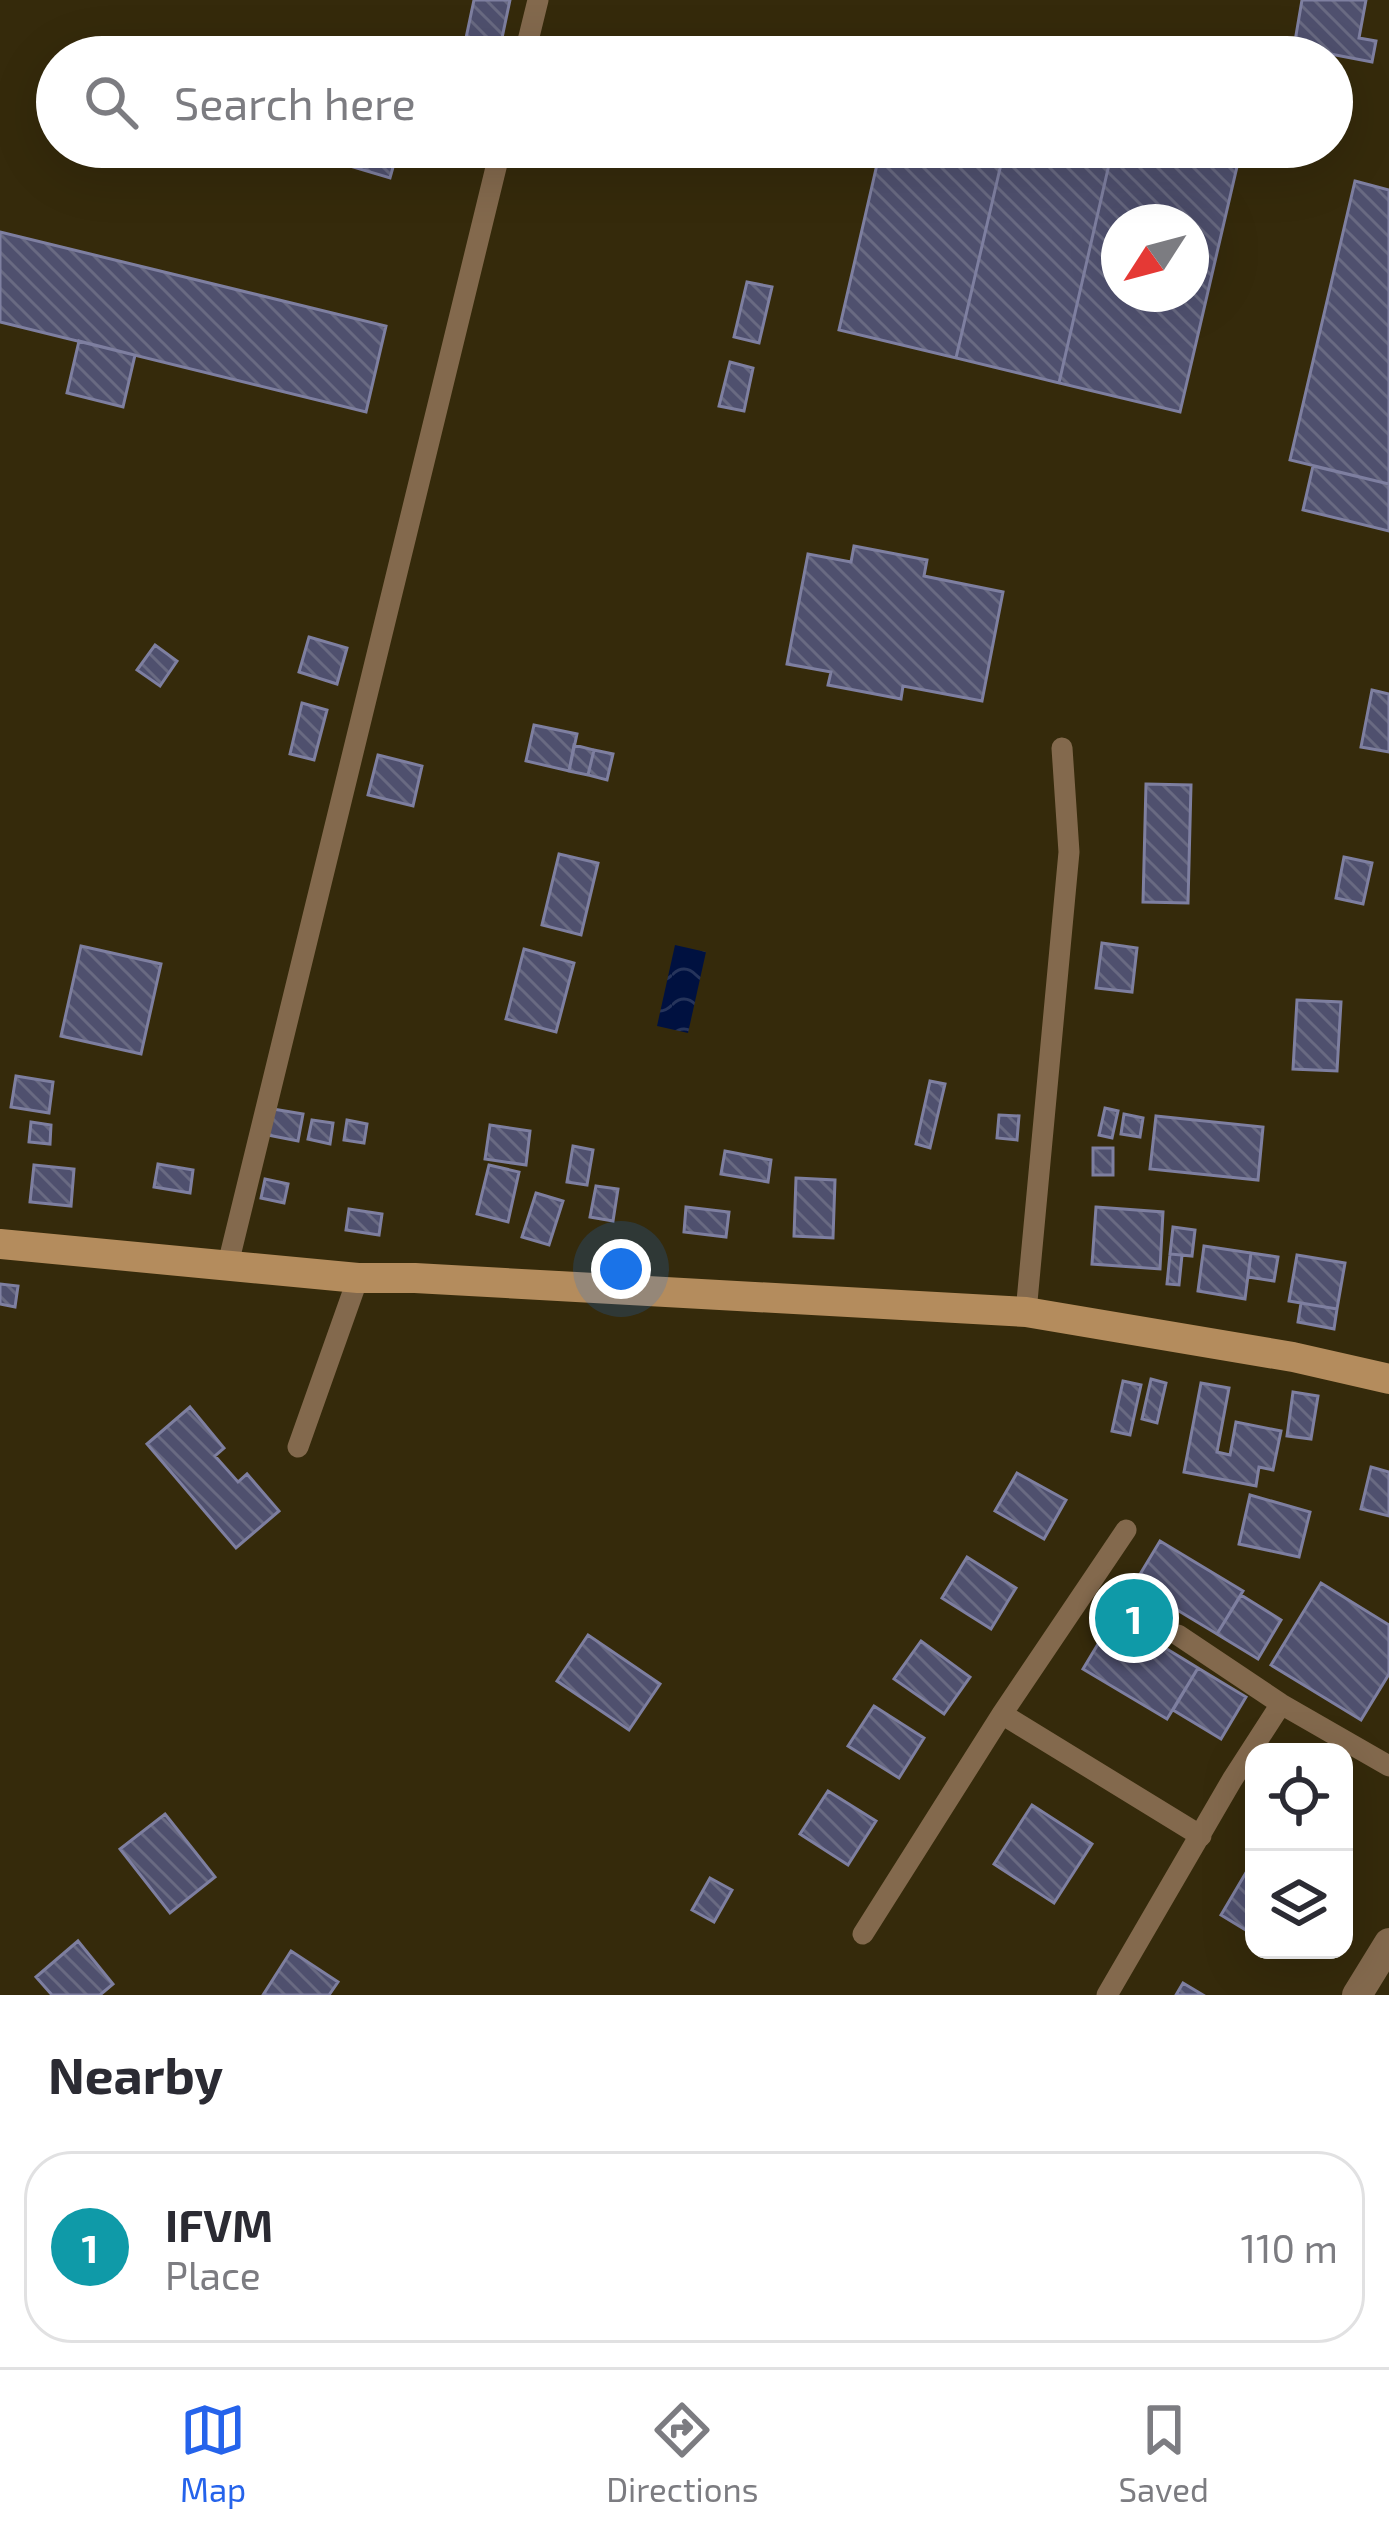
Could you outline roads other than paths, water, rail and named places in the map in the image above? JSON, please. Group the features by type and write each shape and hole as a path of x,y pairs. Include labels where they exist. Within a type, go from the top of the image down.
{"street":[{"path":"0,1244 358,1278 1026,1312 1293,1357 1389,1379"},
{"path":"1357,1995 1389,1943"}],"lane":[{"path":"529,36 538,0"},
{"path":"228,1264 496,168"},
{"path":"1026,1312 1069,852 1061,748"},
{"path":"298,1447 358,1278"},
{"path":"863,1934 1126,1530"},
{"path":"1178,1635 1281,1704 1389,1766"},
{"path":"1107,1995 1281,1704"},
{"path":"1002,1714 1201,1836"}],"water":[{"path":"675,945 706,952 688,1033 657,1026"}],"place":[{"name":"IFVM","path":"1134,1618"}]}
